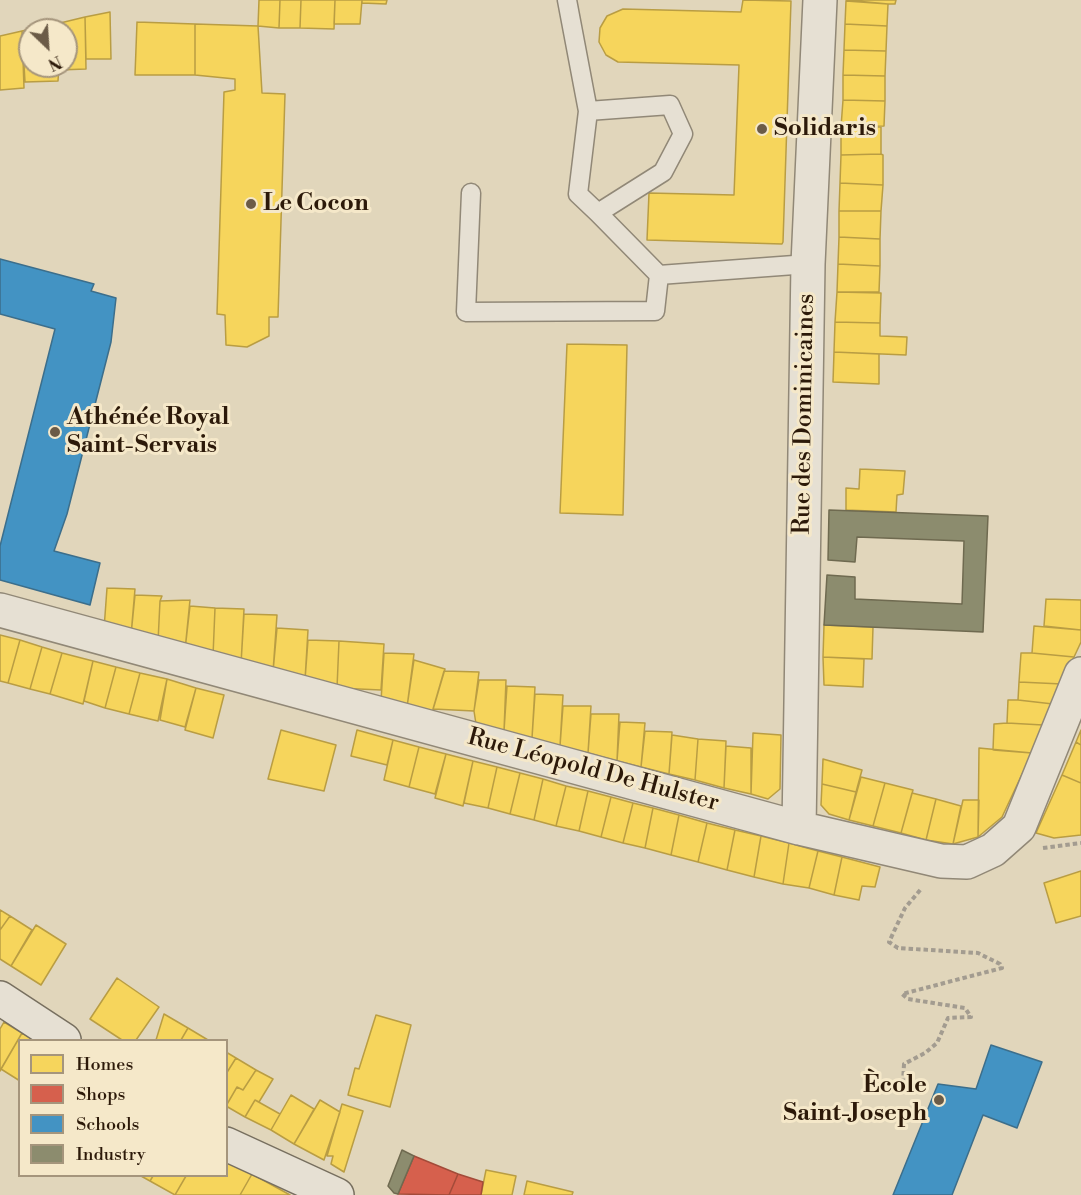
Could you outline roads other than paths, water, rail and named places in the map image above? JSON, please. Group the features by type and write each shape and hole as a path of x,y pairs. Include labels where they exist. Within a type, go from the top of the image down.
{"street":[{"name":"Rue des Dominicaines","path":"799,828 808,264 820,0"},
{"name":"Rue Léopold De Hulster","path":"0,609 799,828 941,861 967,862 993,850 1019,827 1081,674"},
{"path":"0,998 61,1039"},
{"path":"228,1145 337,1195"}],"lane":[{"path":"567,0 588,111 578,194 659,275 808,264"},
{"path":"588,111 670,105 683,134 663,172 598,213"},
{"path":"471,193 466,312 655,311 659,275"}],"place":[{"name":"Solidaris","path":"762,129"},
{"name":"Le Cocon","path":"251,204"},
{"name":"Athénée Royal Saint-Servais","path":"55,432"},
{"name":"Ècole Saint-Joseph","path":"939,1100"}]}
